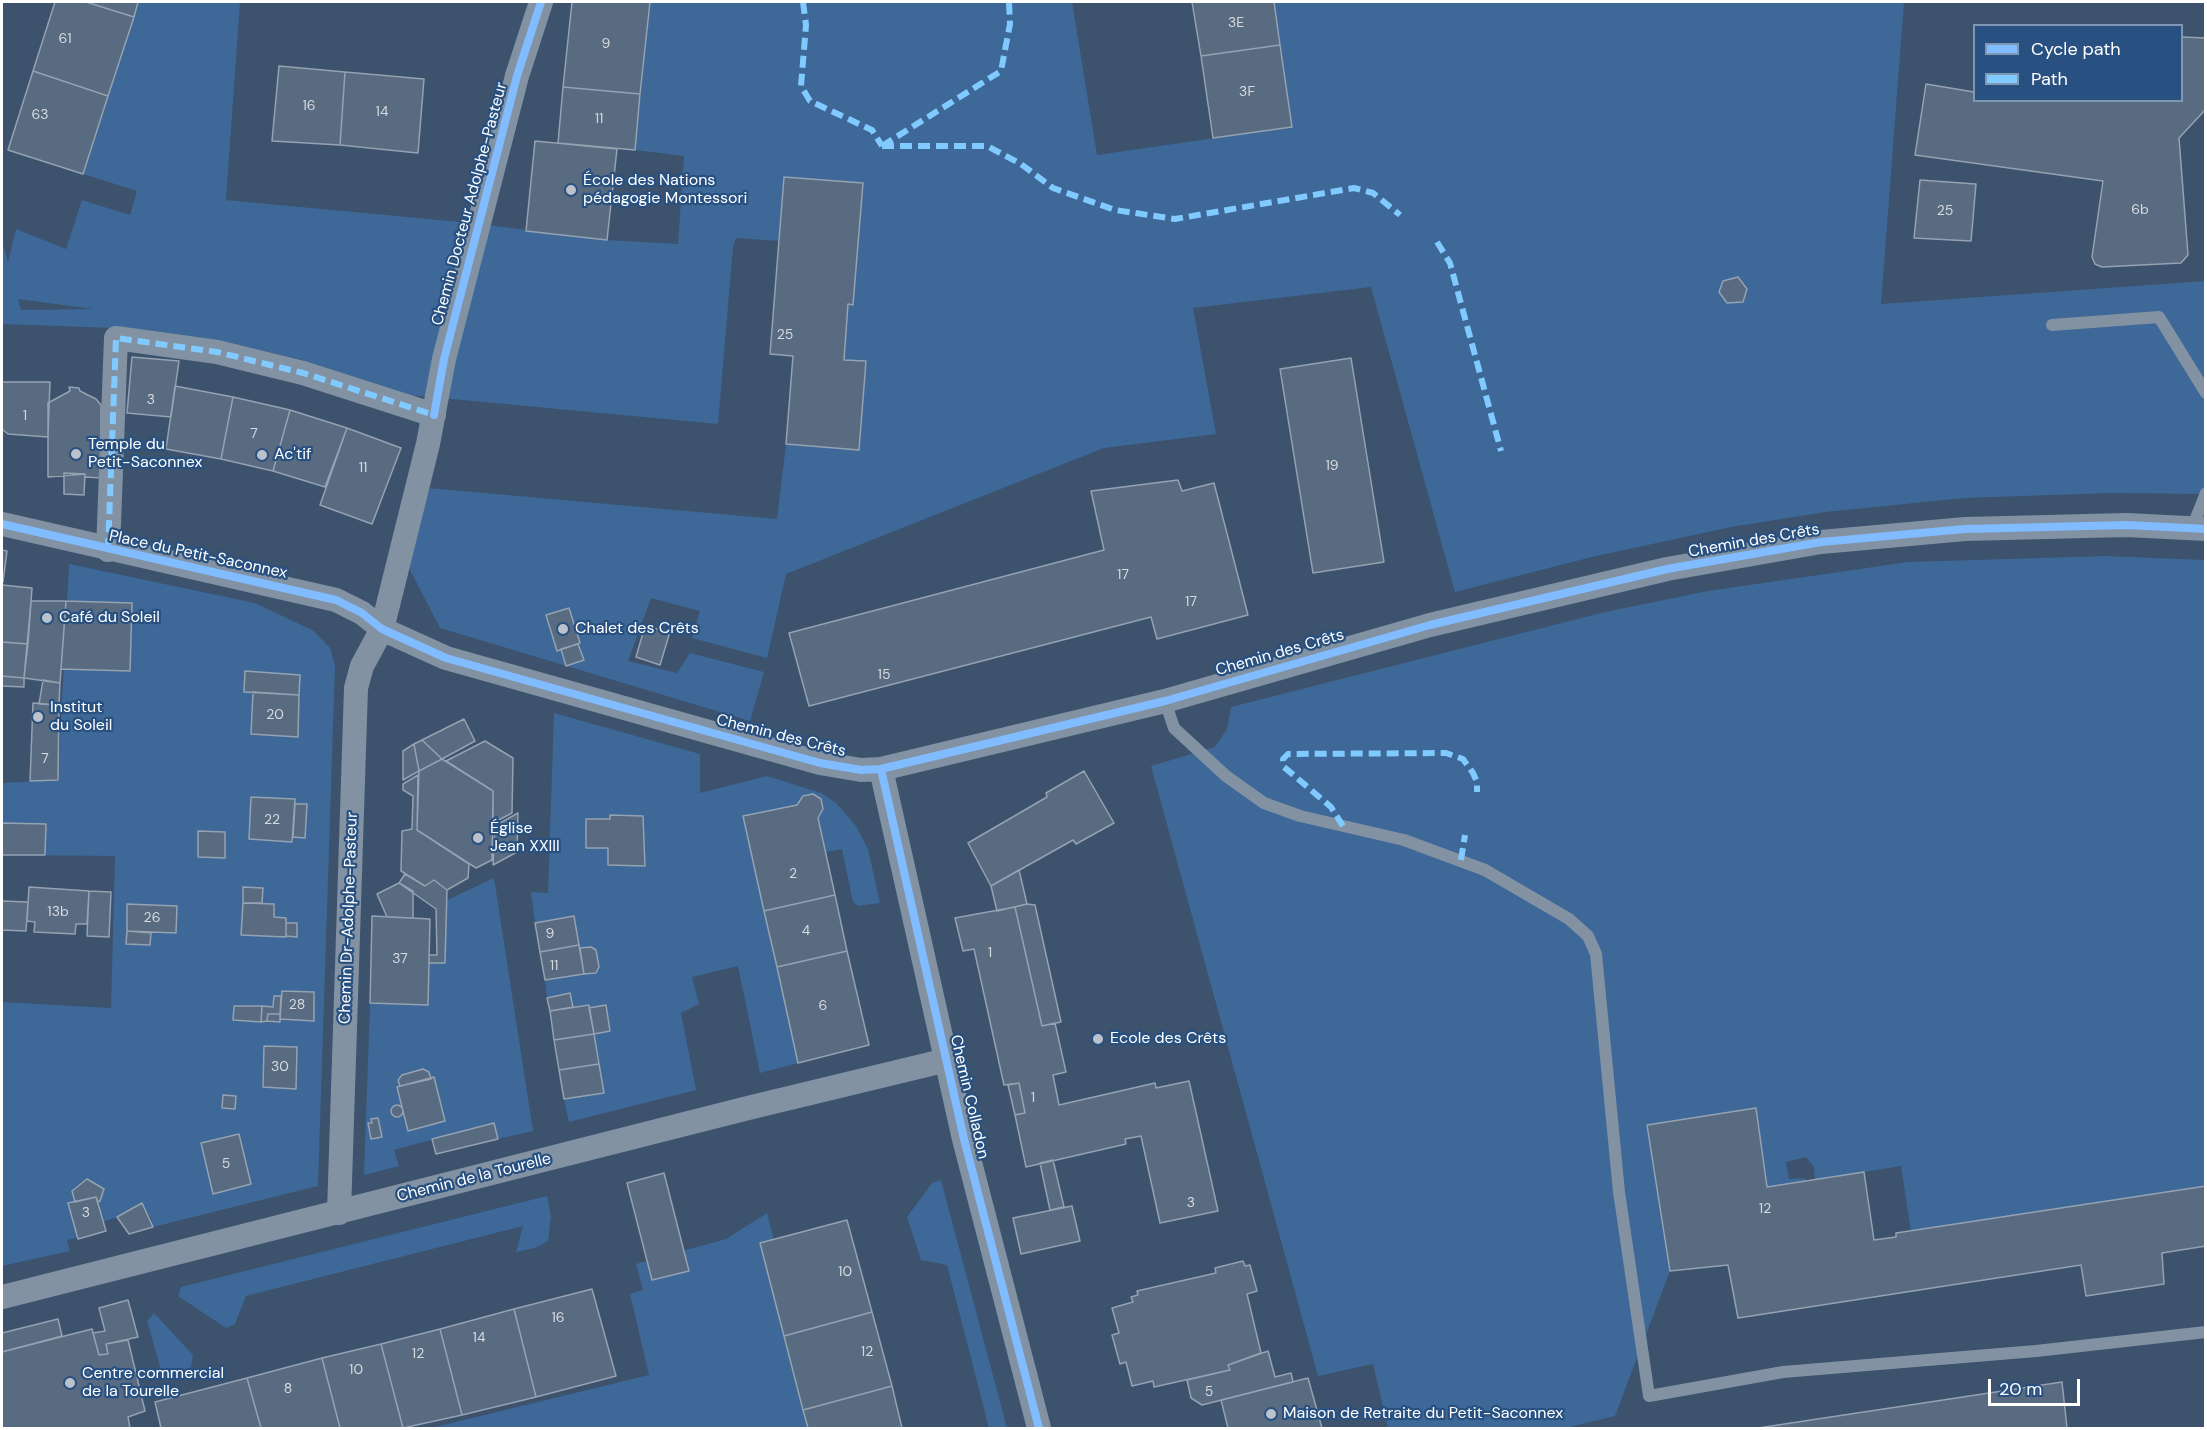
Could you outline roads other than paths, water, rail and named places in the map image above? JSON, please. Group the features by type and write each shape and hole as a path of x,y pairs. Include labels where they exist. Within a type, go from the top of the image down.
{"street":[{"name":"Chemin Docteur Adolphe-Pasteur","path":"381,629 434,415 444,360 517,76 541,2"},
{"name":"Place du Petit-Saconnex","path":"108,550 116,338 217,352 303,373 434,415"},
{"name":"Place du Petit-Saconnex","path":"2,524 108,550 336,600 362,613 381,629"},
{"name":"Chemin des Crêts","path":"381,629 446,658 540,685 820,762 861,770 881,769 1165,701 1452,620 1667,569 1821,542 1965,529 2127,525 2199,529"},
{"name":"Chemin Dr-Adolphe-Pasteur","path":"339,1213 356,688 362,666 381,629"},
{"name":"Chemin Colladon","path":"881,769 967,1150 1039,1428"},
{"name":"Chemin de la Tourelle","path":"2,1297 748,1108 947,1060"}],"lane":[{"path":"2052,325 2159,317 2205,393"},
{"path":"2199,529 2205,493"},
{"path":"1165,701 1174,728 1226,776 1264,803 1300,816 1389,835 1485,870 1569,919 1588,936 1596,954 1619,1192 1649,1396 1783,1372 2036,1351 2205,1332"}],"place":[{"name":"École des Nations pédagogie Montessori","path":"571,190"},
{"name":"Temple du Petit-Saconnex","path":"76,454"},
{"name":"Ac'tif","path":"262,455"},
{"name":"Café du Soleil","path":"47,618"},
{"name":"Chalet des Crêts","path":"563,629"},
{"name":"Institut du Soleil","path":"38,717"},
{"name":"Église Jean XXIII","path":"478,838"},
{"name":"Ecole des Crêts","path":"1098,1039"},
{"name":"Centre commercial de la Tourelle","path":"70,1383"},
{"name":"Maison de Retraite du Petit-Saconnex","path":"1271,1414"}]}
